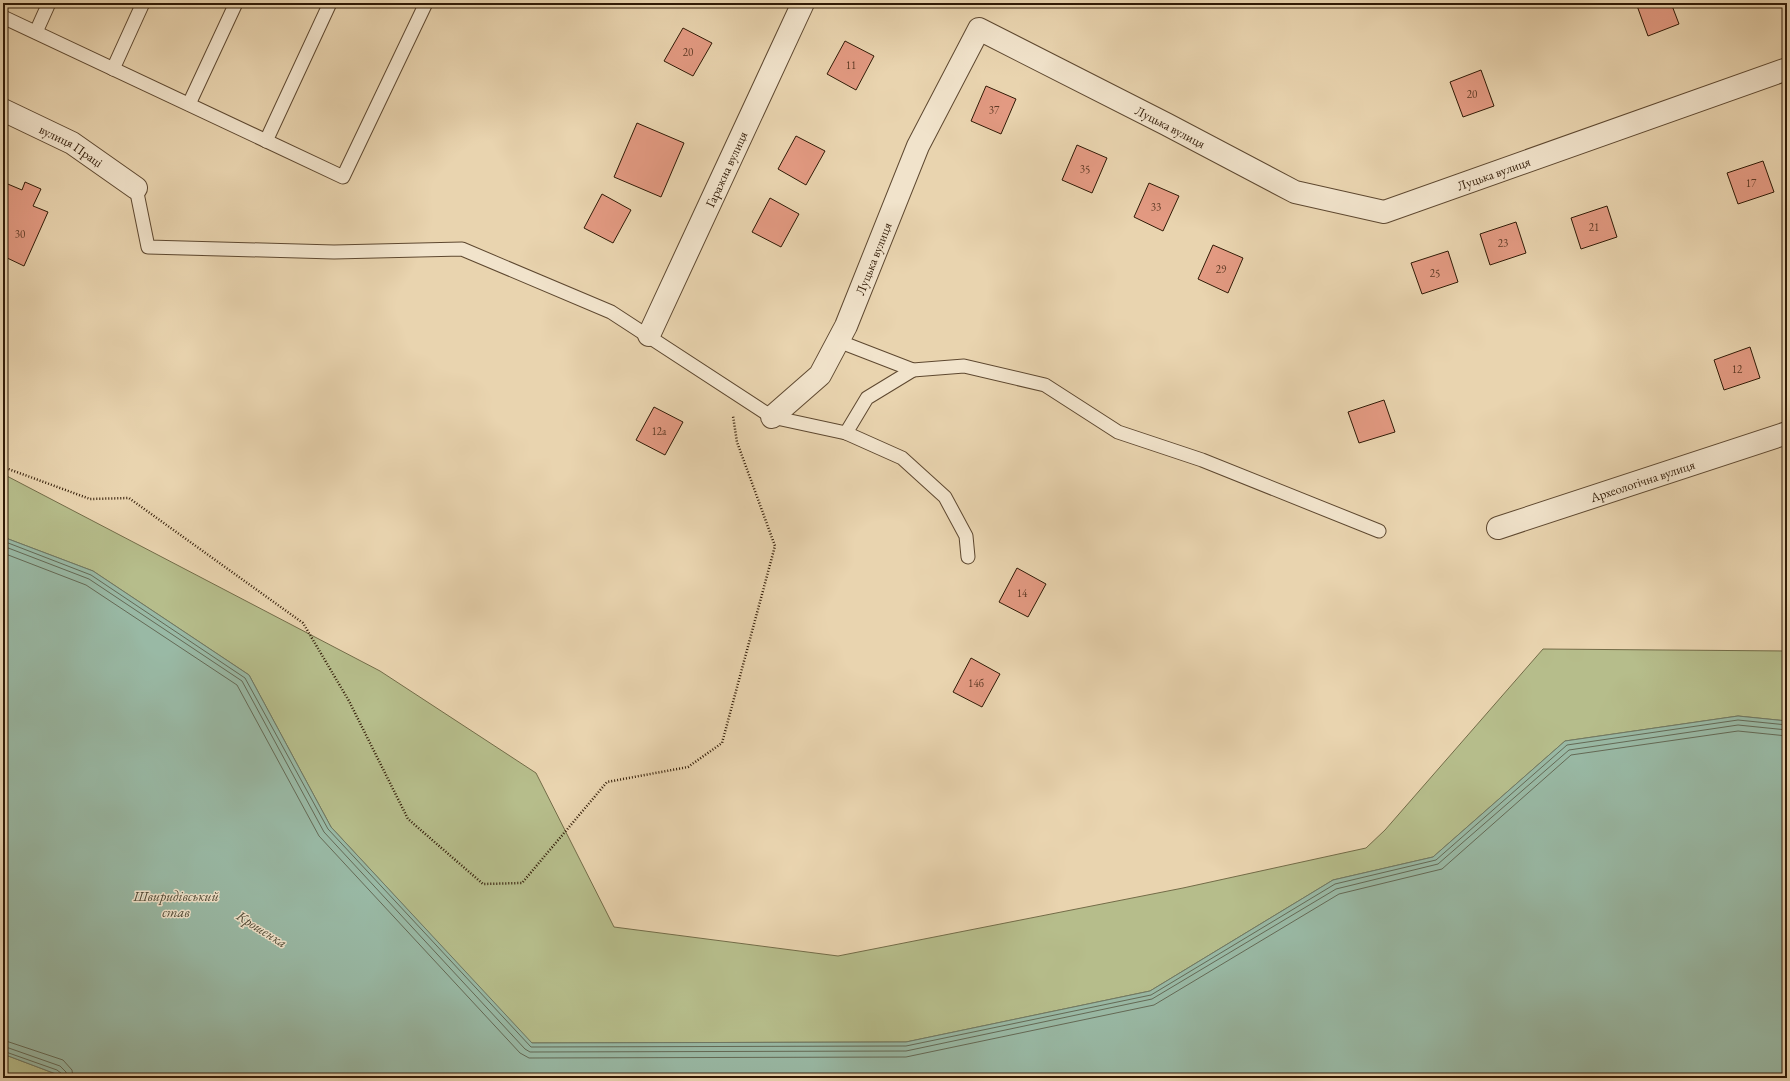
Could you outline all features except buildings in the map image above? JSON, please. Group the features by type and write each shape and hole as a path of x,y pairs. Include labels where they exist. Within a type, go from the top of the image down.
{"street":[{"name":"Гаражна вулиця","path":"649,335 803,3"},
{"name":"Луцька вулиця","path":"772,417 820,375 846,326 918,146 979,29 1166,124 1295,192 1384,212 1787,69"},
{"name":"вулиця Праці","path":"3,110 72,143 136,188"},
{"name":"Археологічна вулиця","path":"1498,528 1787,433"}],"lane":[{"path":"36,32 49,3"},
{"path":"113,69 143,3"},
{"path":"189,104 236,3"},
{"path":"266,141 330,3"},
{"path":"3,17 343,178 426,3"},
{"path":"136,188 148,247 334,252 462,249 611,312 649,335 772,417 846,433 902,458 945,497 966,536 968,557"},
{"path":"838,341 913,370 964,366 1045,385 1118,432 1202,460 1379,531"},
{"path":"846,433 867,398 913,370"}],"path":[{"path":"3,467 90,499 129,498 303,623 349,701 408,819 483,884 522,883 608,782 688,767 722,743 775,546 737,442 727,388"}],"shaded area":[{"path":"3,474 380,671 536,773 614,927 838,956 1183,888 1366,848 1385,830 1543,649 1787,651 1787,721 1738,716 1565,741 1433,857 1333,880 1150,991 906,1042 531,1043 331,827 249,675 93,571 3,537"},
{"path":"3,1054 56,1074 59,1078 3,1078"}],"water":[{"name":"Швиридівський став","path":"3,537 93,571 249,675 331,827 532,1043 906,1042 1150,991 1333,880 1433,857 1565,741 1738,716 1787,721 1787,1078 59,1078 56,1074 3,1054"}],"water label":[{"name":"Крошенка","path":"262,929"}]}
